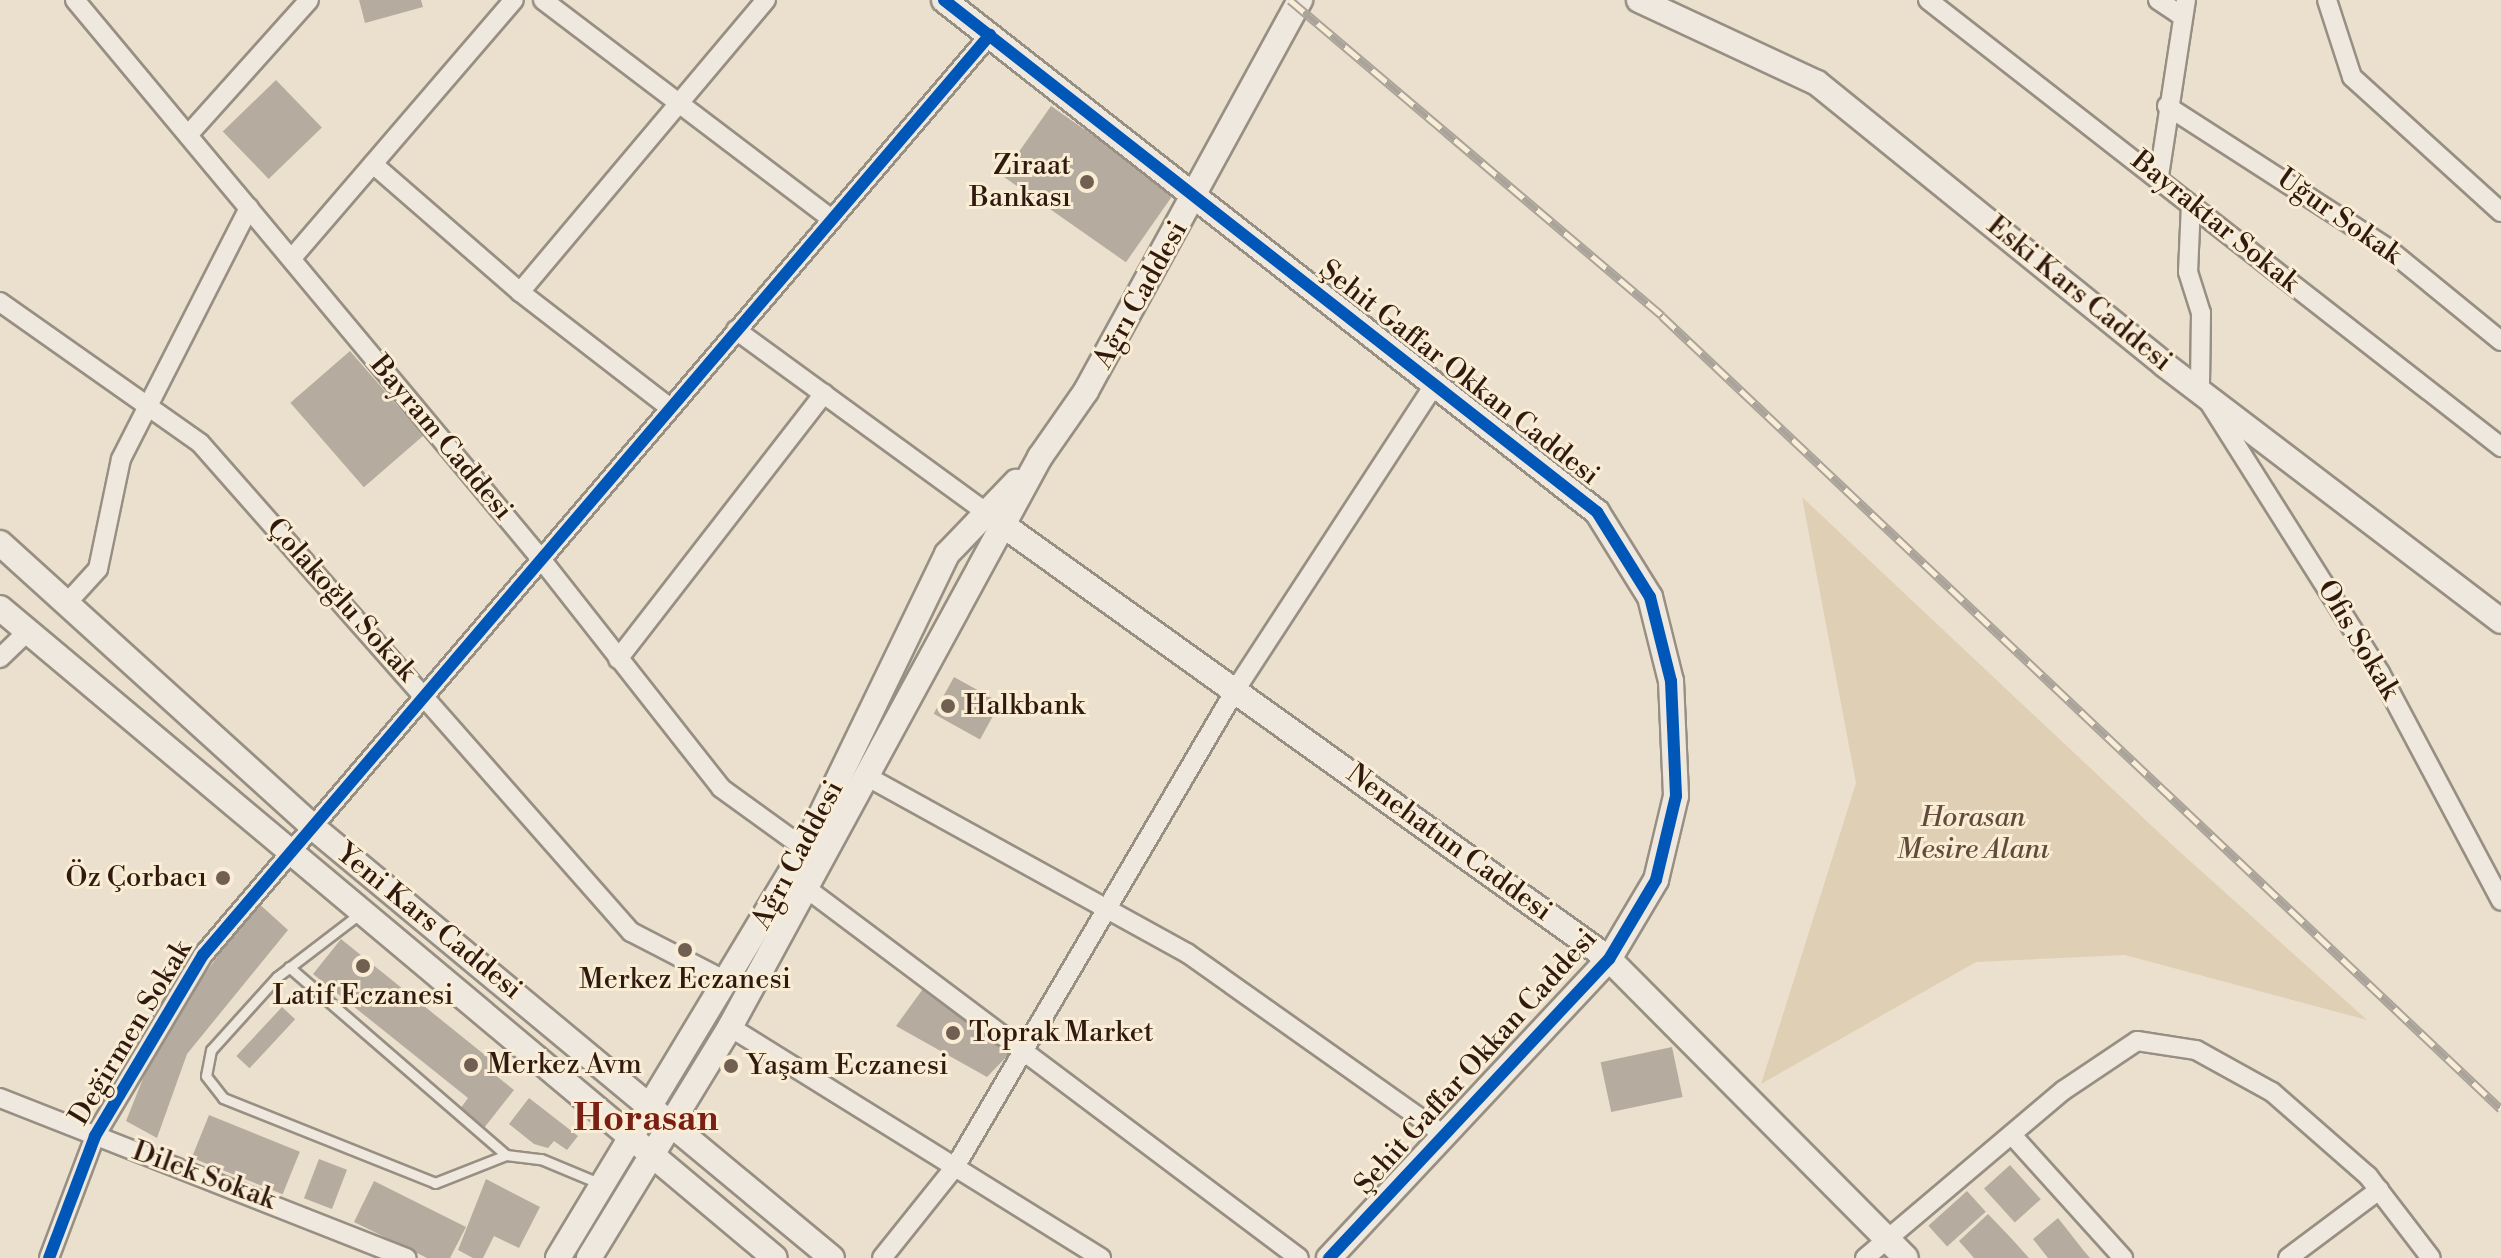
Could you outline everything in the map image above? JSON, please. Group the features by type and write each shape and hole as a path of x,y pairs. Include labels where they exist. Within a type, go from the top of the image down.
{"main road":[{"name":"Şehit Gaffar Okkan Caddesi","path":"944,0 1197,195 1597,512 1650,597 1671,681 1676,796 1656,880 1609,959 1329,1258"},
{"name":"Ağrı Caddesi","path":"558,1258 650,1104 866,776 995,519 1086,391 1197,195 1300,0"},
{"name":"Eski Kars Caddesi","path":"1639,0 1817,83 2200,388 2501,621"},
{"name":"Ağrı Caddesi","path":"589,1258 650,1152 730,1027 806,888 812,855 947,554 995,519"},
{"name":"Nenehatun Caddesi","path":"995,519 1609,959 1897,1250"},
{"name":"Yeni Kars Caddesi","path":"0,543 314,828 832,1258"},
{"name":"Yeni Kars Caddesi","path":"0,608 358,915 650,1152 775,1258"}],"street":[{"name":"Bayram Caddesi","path":"75,0 541,559 721,788 812,855"},
{"path":"188,135 309,0"},
{"path":"292,258 514,0"},
{"path":"543,0 832,219"},
{"path":"520,292 676,100 766,0"},
{"name":"Bayraktar Sokak","path":"1928,0 2159,176 2501,447"},
{"path":"2158,0 2185,9 2167,106 2159,176"},
{"path":"2327,0 2352,77 2501,212"},
{"name":"Değirmen Sokak","path":"49,1258 95,1136 203,955 990,35"},
{"name":"Uğur Sokak","path":"2167,106 2387,248 2501,341"},
{"path":"373,164 520,292 670,408"},
{"path":"2191,204 2188,272 2201,313 2200,388"},
{"path":"67,603 98,569 121,459 249,208"},
{"name":"Çolakoğlu Sokak","path":"0,302 200,443 427,696 631,932 730,983"},
{"path":"736,330 995,519"},
{"path":"882,1258 955,1167 1236,689 1435,384"},
{"name":"Ofis Sokak","path":"2200,388 2380,673 2501,901"},
{"path":"618,659 824,393"},
{"path":"0,658 26,633"},
{"path":"866,776 1107,908 1324,1045 1444,1135"},
{"path":"806,888 1299,1258"},
{"path":"730,1027 1101,1258"},
{"path":"1865,1258 1897,1250 2012,1135 2115,1051 2165,1042 2196,1050 2272,1092 2328,1135 2379,1190 2431,1258"},
{"name":"Dilek Sokak","path":"0,1098 407,1258"},
{"path":"2012,1135 2123,1258"},
{"path":"2288,1258 2379,1190"}],"lane":[{"path":"358,915 289,967 211,1050 206,1076 223,1098 435,1183 506,1155 541,1159 601,1184"},
{"path":"289,967 506,1155"}],"green space":[{"name":"Horasan Mesire Alanı","path":"1802,497 2170,843 2367,1020 2125,955 1976,962 1761,1084 1856,783"}],"building":[{"path":"359,0 421,0 423,7 365,23"},
{"path":"276,80 322,127 269,179 223,131"},
{"path":"1051,106 1175,193 1126,262 1002,176"},
{"path":"350,351 423,436 364,487 290,403"},
{"path":"954,677 1000,703 980,739 934,714"},
{"path":"256,901 288,930 187,1054 157,1138 126,1121 158,1041"},
{"path":"341,939 496,1064 490,1071 514,1090 484,1128 460,1109 468,1098 313,974"},
{"path":"925,986 1012,1051 987,1077 896,1026"},
{"path":"282,1007 295,1019 249,1068 236,1056"},
{"path":"1672,1047 1683,1097 1611,1112 1601,1062"},
{"path":"529,1098 578,1136 567,1150 554,1141 548,1148 534,1144 509,1124"},
{"path":"209,1115 300,1152 283,1194 192,1158"},
{"path":"319,1159 347,1170 332,1209 304,1198"},
{"path":"2010,1165 2041,1199 2015,1223 1984,1188"},
{"path":"486,1179 540,1207 519,1248 494,1236 483,1258 473,1258 458,1250"},
{"path":"374,1181 466,1227 450,1258 427,1258 354,1222"},
{"path":"1967,1191 1986,1212 1947,1247 1928,1226"},
{"path":"1988,1214 2029,1258 1974,1258 1959,1241"},
{"path":"2058,1218 2090,1258 2048,1258 2033,1239"}],"railway":[{"path":"1290,0 1662,316 2501,1109"}],"cycle path":[{"path":"944,0 1597,512 1650,597 1671,681 1676,796 1656,880 1609,959 1329,1258"},
{"path":"49,1258 95,1136 203,955 990,35"}],"place":[{"name":"Ziraat Bankası","path":"1087,182"},
{"name":"Halkbank","path":"948,706"},
{"name":"Öz Çorbacı","path":"223,878"},
{"name":"Merkez Eczanesi","path":"685,950"},
{"name":"Latif Eczanesi","path":"363,966"},
{"name":"Toprak Market","path":"953,1033"},
{"name":"Merkez Avm","path":"471,1065"},
{"name":"Yaşam Eczanesi","path":"731,1066"}],"district":[{"name":"Horasan","path":"646,1120"}]}
